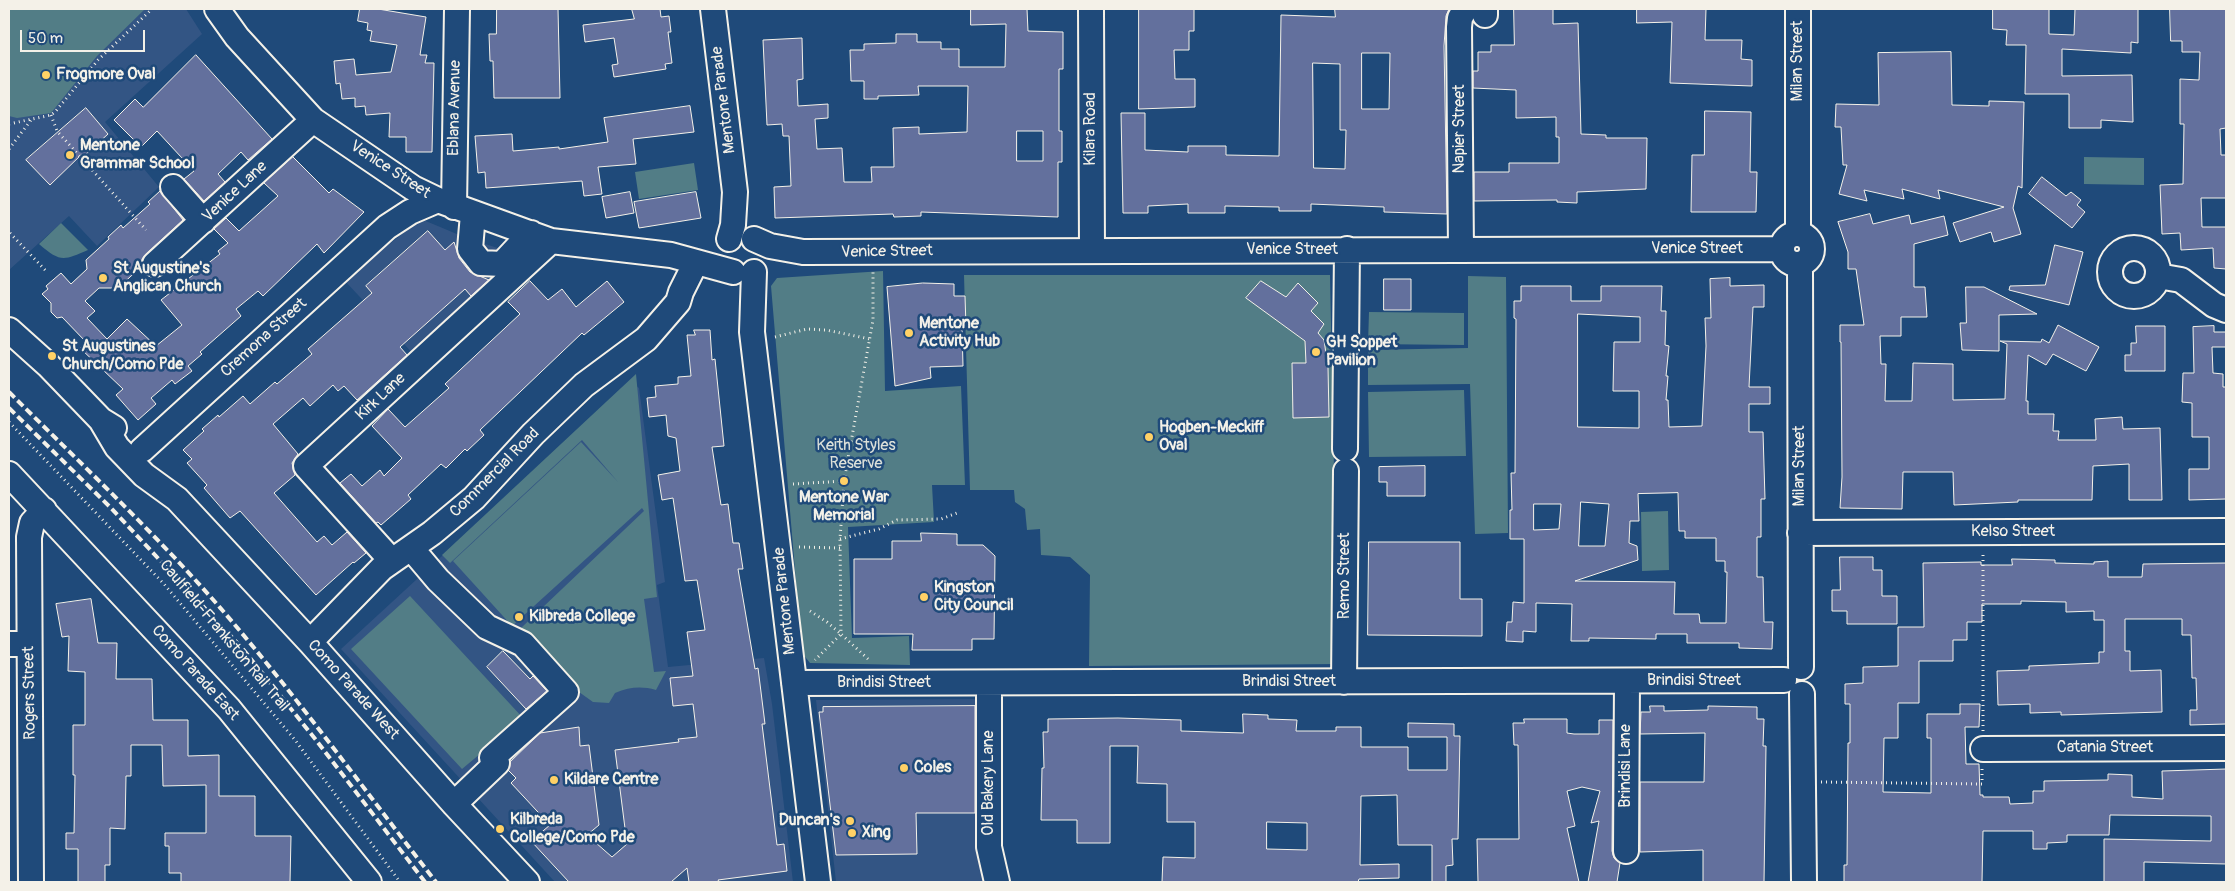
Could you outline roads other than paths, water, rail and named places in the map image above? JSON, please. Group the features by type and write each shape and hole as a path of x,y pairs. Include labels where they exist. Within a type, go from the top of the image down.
{"street":[{"name":"Venice Street","path":"217,9 237,37 313,120 414,188 455,207 541,237 671,255 744,272 803,252"},
{"name":"Eblana Avenue","path":"456,9 455,207 470,249 481,263 502,264 541,237"},
{"name":"Mentone Parade","path":"713,9 741,239"},
{"name":"Kilara Road","path":"1091,9 1092,250"},
{"name":"Milan Street","path":"1798,9 1790,241 1787,261 1800,264 1800,533 1796,681 1803,778 1804,882"},
{"name":"Napier Street","path":"1461,250 1459,27 1460,18 1478,11"},
{"name":"Venice Lane","path":"156,264 313,120"},
{"name":"Cremona Street","path":"387,227 394,211 396,196 392,172"},
{"path":"173,187 203,221"},
{"name":"Cremona Street","path":"142,450 387,227 410,212 455,207"},
{"name":"Kirk Lane","path":"402,554 306,466 541,237"},
{"name":"Venice Street","path":"671,255 741,239 803,252 872,253 1092,250 1461,250 1790,241"},
{"path":"741,239 760,255 759,263 744,272 728,267 726,257 741,239"},
{"name":"Remo Street","path":"1344,682 1348,249"},
{"name":"Commercial Road","path":"310,642 382,568 474,498 533,434 584,385 646,339 678,302 696,262"},
{"name":"Mentone Parade","path":"744,272 818,882"},
{"path":"2158,276 2178,279 2214,305 2226,310"},
{"name":"Como Parade West","path":"9,330 48,365 101,420 131,440 142,450 163,473 177,500"},
{"name":"Como Parade West","path":"101,420 117,447 144,475 177,500 310,642 454,804 527,882"},
{"name":"Como Parade East","path":"9,474 230,709 369,882"},
{"name":"Rogers Street","path":"32,882 19,644 29,537 32,523 44,510"},
{"name":"Kelso Street","path":"1800,533 2226,531"},
{"path":"402,554 438,580 487,627 522,644 566,692 492,758 497,764 454,804"},
{"name":"Brindisi Lane","path":"1626,851 1627,681"},
{"name":"Brindisi Street","path":"794,683 1796,681"},
{"name":"Old Bakery Lane","path":"989,682 989,847 997,882"},
{"name":"Catania Street","path":"1983,749 2226,748"}],"railway":[{"path":"9,392 198,582 305,711 436,882"},
{"path":"9,408 111,508 242,648 316,740 425,882"}],"place":[{"name":"Frogmore Oval","path":"46,75"},
{"name":"Mentone Grammar School","path":"70,155"},
{"name":"St Augustine's Anglican Church","path":"103,278"},
{"name":"Mentone Activity Hub","path":"909,333"},
{"name":"GH Soppet Pavilion","path":"1316,352"},
{"name":"St Augustines Church/Como Pde","path":"52,356"},
{"name":"Hogben-Meckiff Oval","path":"1149,437"},
{"name":"Mentone War Memorial","path":"844,481"},
{"name":"Kingston City Council","path":"924,597"},
{"name":"Kilbreda College","path":"519,617"},
{"name":"Coles","path":"904,768"},
{"name":"Kildare Centre","path":"554,780"},
{"name":"Duncan's","path":"850,821"},
{"name":"Kilbreda College/Como Pde","path":"500,829"},
{"name":"Xing","path":"852,833"}],"park label":[{"name":"Keith Styles Reserve","path":"856,455"}]}
